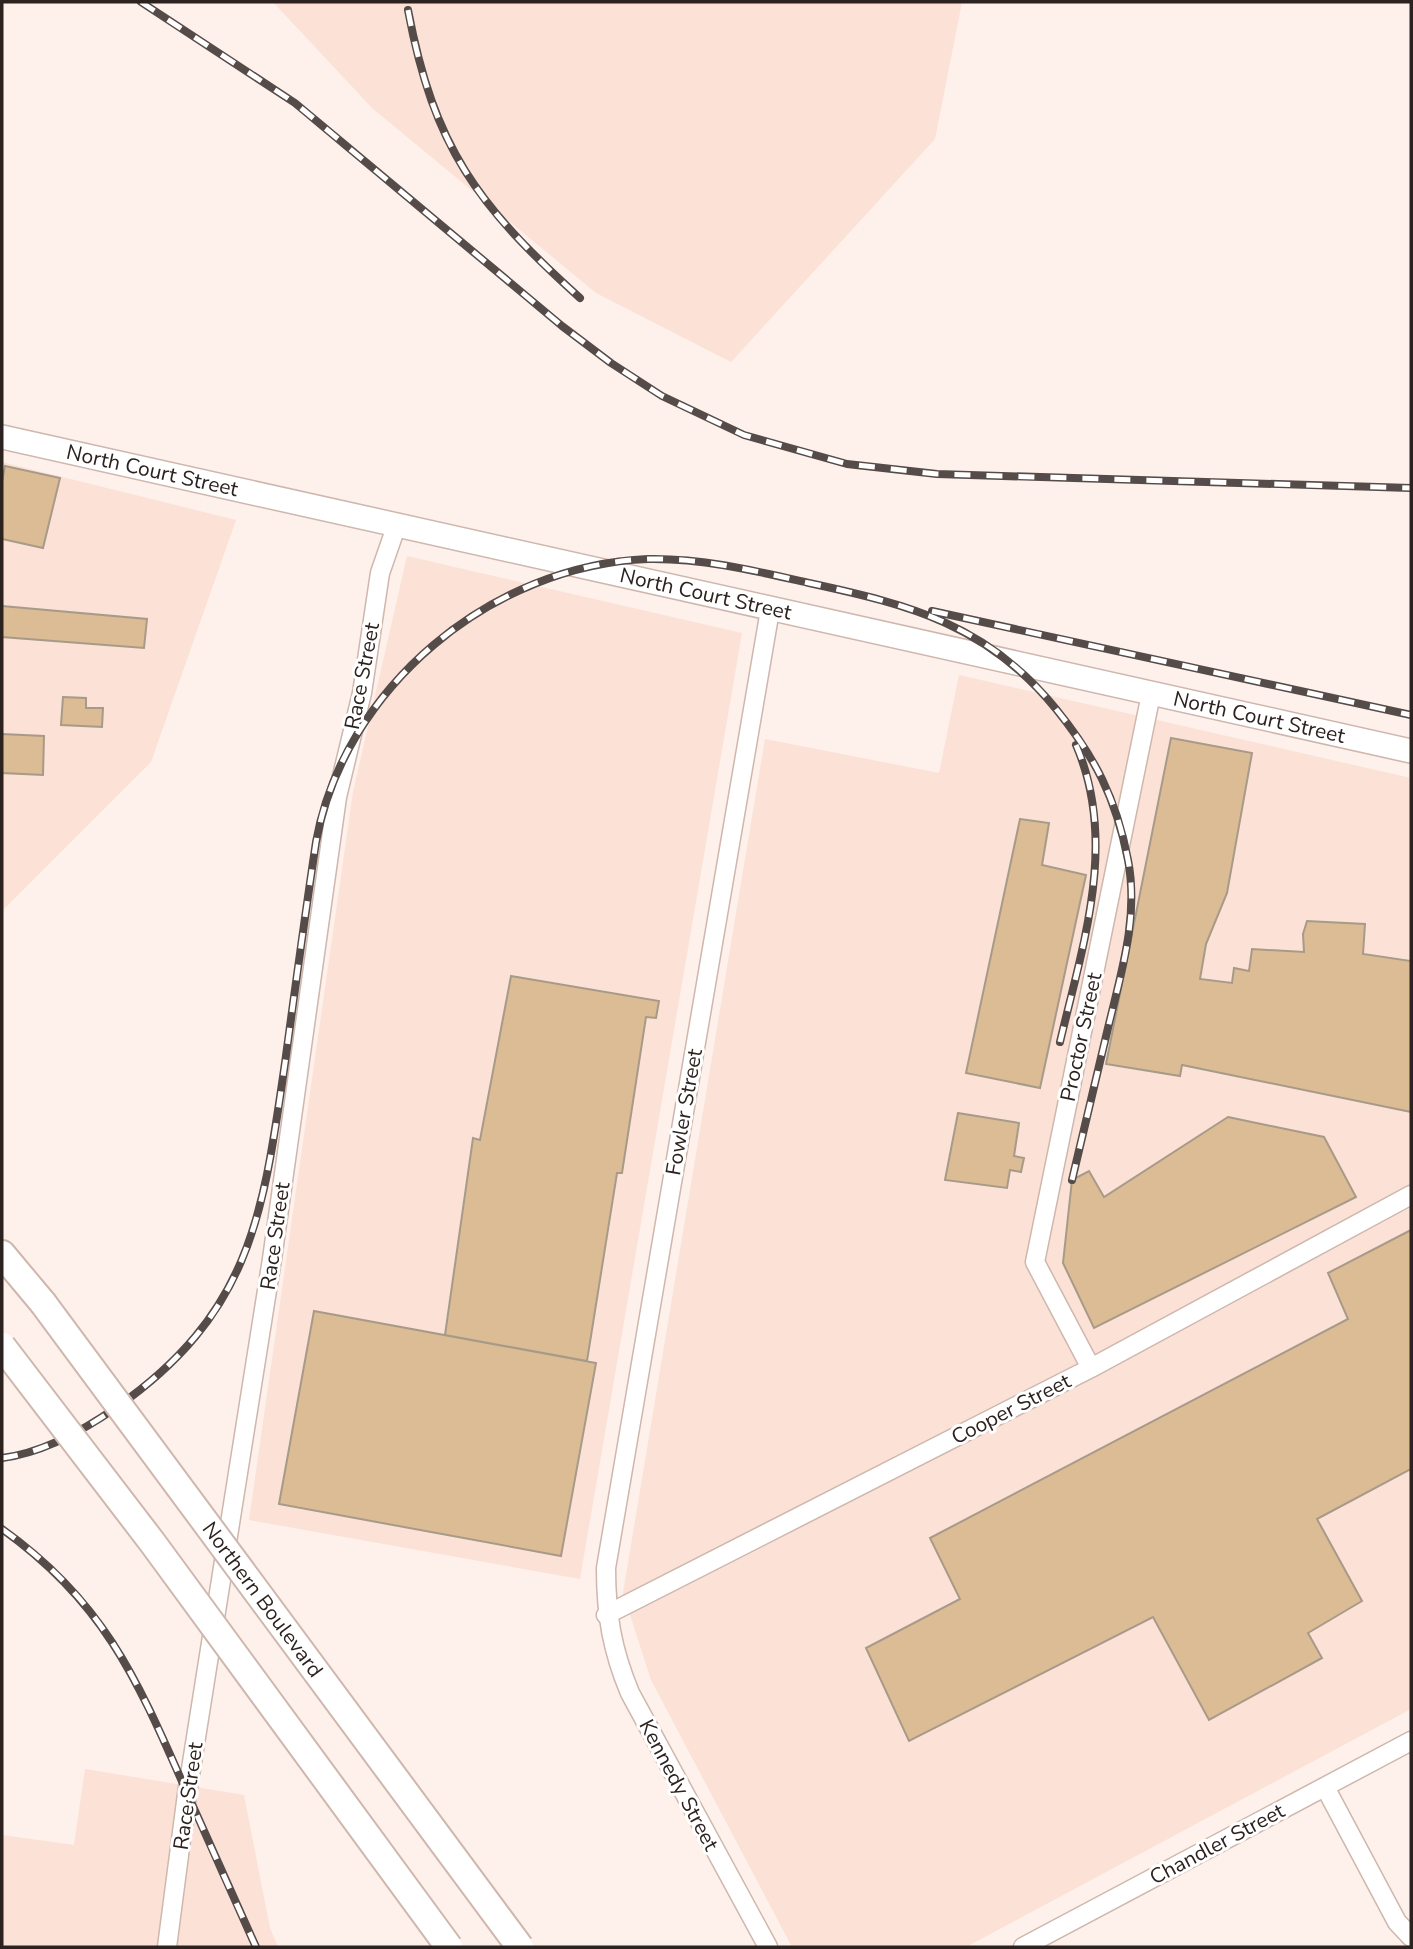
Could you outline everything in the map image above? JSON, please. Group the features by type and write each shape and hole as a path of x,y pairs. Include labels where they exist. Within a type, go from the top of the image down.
{"highway":[{"name":"Northern Boulevard","path":"2,1254 43,1303 520,1947"},
{"path":"2,1346 152,1542 449,1947"}],"main road":[{"name":"North Court Street","path":"2,437 396,527 1411,751"}],"street":[{"name":"Race Street","path":"167,1947 187,1794 272,1259 337,797 362,693 380,573 396,527"},
{"name":"Fowler Street","path":"606,1615 606,1568 770,610"},
{"name":"Proctor Street","path":"1091,1368 1035,1262 1152,694"},
{"name":"Cooper Street","path":"606,1615 1091,1368 1411,1195"},
{"name":"Kennedy Street","path":"606,1615 620,1668 630,1693 768,1947"},
{"name":"Chandler Street","path":"1023,1947 1411,1741"},
{"path":"1325,1787 1397,1922 1411,1937"}],"shaded area":[{"path":"273,2 962,2 935,139 731,362 596,293 372,108"},
{"path":"2,462 236,520 151,762 2,911"},
{"path":"407,556 742,633 580,1579 249,1520 353,792"},
{"path":"959,675 1411,778 1411,1709 966,1947 792,1947 651,1680 623,1593 765,739 939,773"},
{"path":"85,1769 244,1795 270,1928 278,1947 2,1947 2,1835 74,1845"}],"building":[{"path":"5,466 60,478 43,548 2,539 2,482"},
{"path":"2,606 147,619 144,648 2,637"},
{"path":"63,697 86,698 86,708 103,708 102,727 61,725"},
{"path":"2,734 44,736 43,775 2,773"},
{"path":"1171,738 1252,753 1227,893 1206,944 1200,979 1232,983 1234,968 1249,971 1252,949 1304,952 1303,934 1307,921 1365,924 1363,954 1411,961 1411,1112 1182,1065 1180,1076 1106,1064"},
{"path":"1020,819 1049,823 1042,865 1086,875 1040,1088 966,1073"},
{"path":"511,976 659,1001 656,1018 646,1017 622,1173 617,1173 587,1361 445,1335 473,1138 480,1140"},
{"path":"958,1113 1019,1123 1014,1156 1024,1158 1021,1172 1010,1170 1007,1188 945,1180"},
{"path":"1228,1117 1324,1137 1356,1197 1094,1328 1063,1263 1072,1180 1089,1171 1104,1197"},
{"path":"1411,1230 1411,1469 1317,1519 1362,1601 1308,1633 1322,1658 1209,1720 1153,1617 909,1741 866,1648 960,1599 930,1538 1348,1319 1328,1273"},
{"path":"314,1311 596,1363 561,1556 279,1504"}],"railway":[{"path":"141,2 295,103 562,326 611,363 662,396 744,435 847,464 937,474 1411,488"},
{"path":"408,10 431,100 465,171 513,233 580,298"},
{"path":"2,1458 47,1446 91,1424 117,1407 162,1371 197,1334 224,1296 243,1256 258,1213 268,1167 316,842 332,786 358,733 392,686 434,645 482,610 534,584 590,567 648,559 709,563 846,591 914,610 975,638 1003,657 1030,680 1056,709 1082,744 1102,779 1123,838 1131,881 1130,924 1123,966 1072,1180"},
{"path":"932,611 1411,715"},
{"path":"1060,1042 1086,931 1095,856 1094,819 1088,782 1076,745"},
{"path":"2,1529 37,1556 66,1584 113,1644 150,1710 256,1947"}]}
